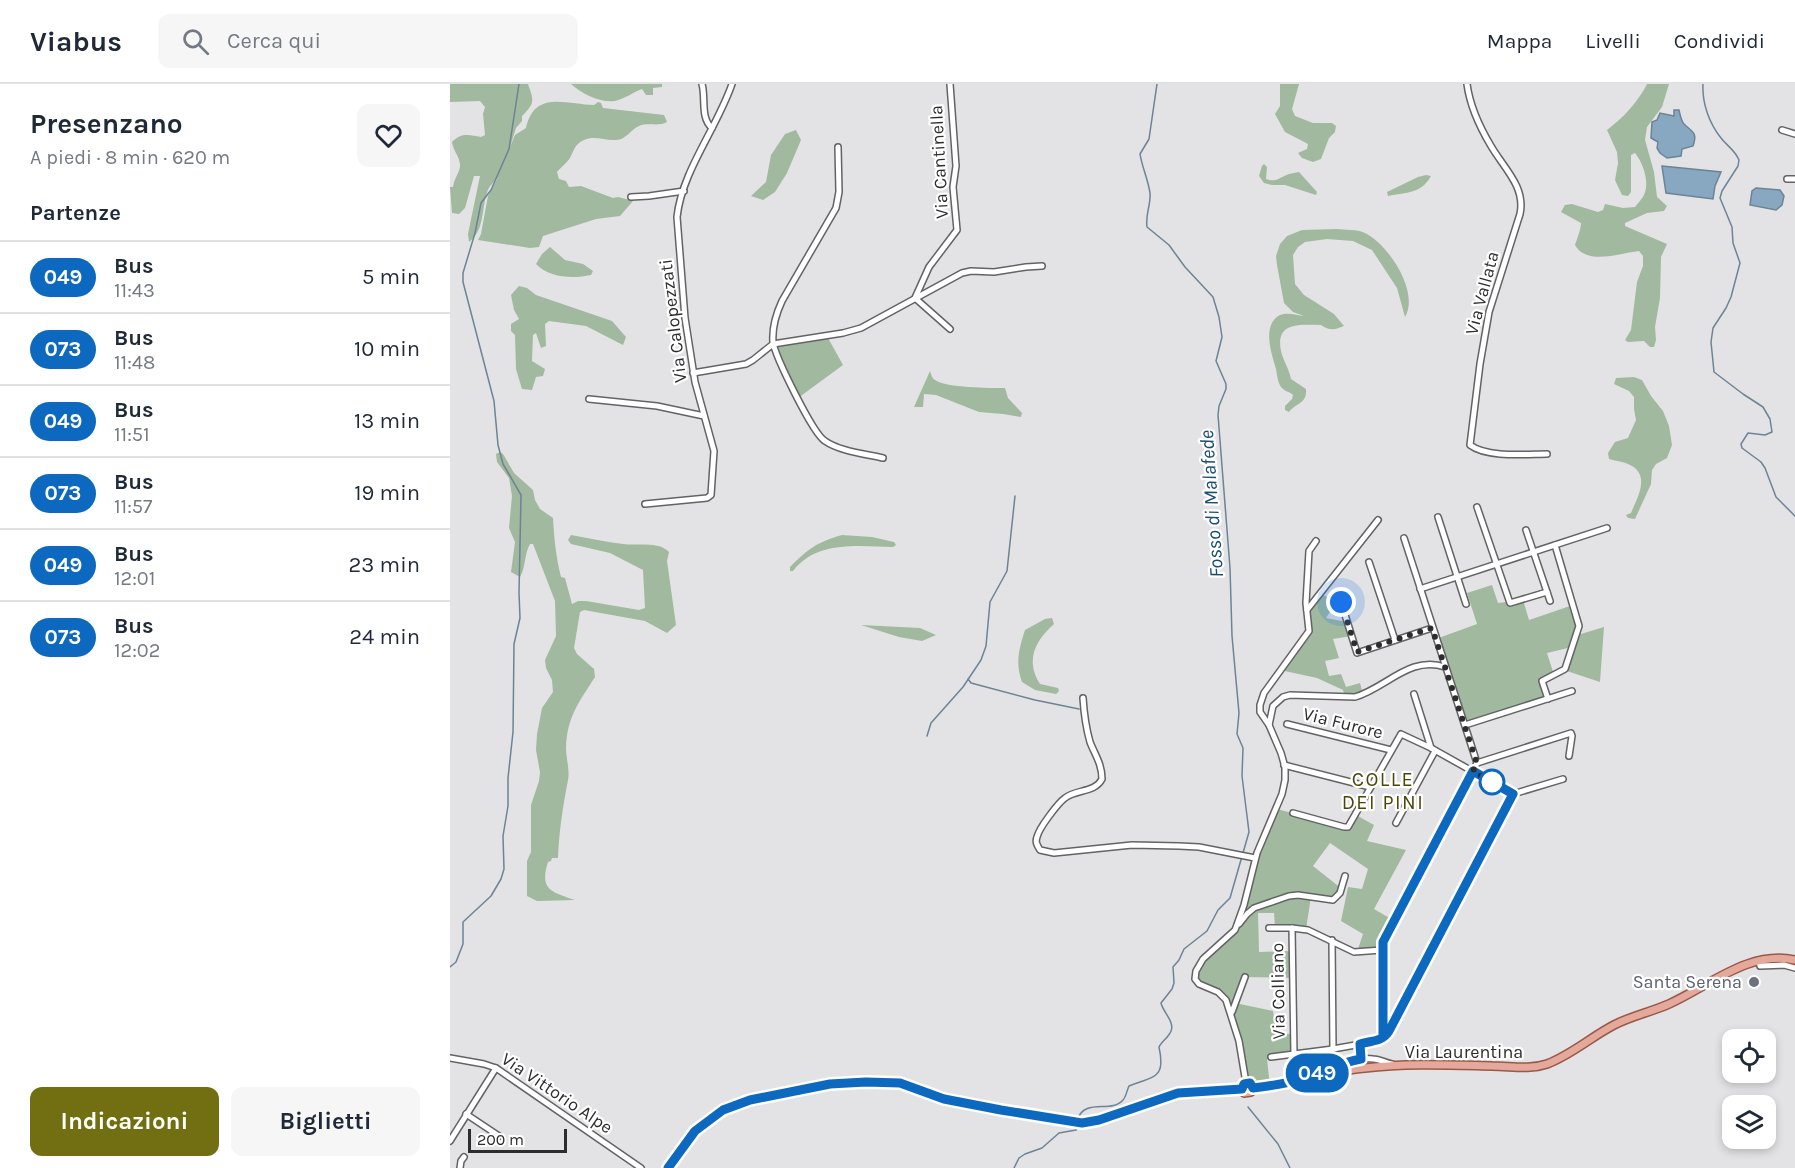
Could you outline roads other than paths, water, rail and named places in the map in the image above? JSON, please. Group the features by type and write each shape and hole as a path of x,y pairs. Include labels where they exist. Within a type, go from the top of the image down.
{"main road":[{"name":"Via Laurentina","path":"668,1168 695,1131 723,1110 750,1100 837,1083 900,1083 944,1099 1077,1123 1099,1120 1178,1093 1279,1085 1378,1063 1401,1066 1523,1068 1545,1064 1566,1055 1613,1025 1671,1003 1734,970 1774,957 1795,960"}],"street":[{"path":"702,84 706,118 708,125 712,128"},
{"name":"Via Calopezzati","path":"645,504 711,496 714,451 697,395 693,373 684,310 677,219 684,190 732,84"},
{"name":"Via Cantinella","path":"915,297 931,264 957,230 954,187 956,166 950,84"},
{"name":"Via Vallata","path":"1467,84 1474,113 1491,146 1521,194 1522,203 1486,323 1470,445 1500,454 1547,454"},
{"path":"1782,130 1795,134"},
{"path":"838,147 839,192 836,208 779,308 775,320 773,344 804,413 821,438 832,445 883,458"},
{"path":"1787,179 1795,179"},
{"path":"631,197 684,190"},
{"path":"693,373 746,364 773,344 856,330 965,272 991,272 1042,266"},
{"path":"915,297 950,329"},
{"path":"589,399 657,406 704,416"},
{"path":"1477,507 1509,603 1547,592"},
{"path":"1438,517 1466,604"},
{"path":"1307,610 1378,520"},
{"path":"1420,589 1607,528"},
{"path":"1526,530 1550,601"},
{"path":"1386,1029 1383,942 1477,763 1404,538"},
{"path":"1235,930 1255,858 1282,795 1285,780 1284,765 1269,725 1260,713 1261,699 1308,633 1310,626 1307,610 1309,551 1316,541"},
{"path":"1548,699 1542,681 1565,669 1579,626 1555,545"},
{"path":"1369,562 1395,640"},
{"path":"1341,602 1357,652 1432,628"},
{"path":"1269,725 1273,706 1285,695 1355,697 1413,666 1431,664 1445,667"},
{"path":"1465,725 1572,691"},
{"path":"1396,824 1433,749 1414,694"},
{"path":"1083,698 1086,723 1090,741 1098,759 1101,780 1096,786 1064,799 1039,832 1036,842 1039,849 1054,853 1132,845 1179,846 1199,847 1255,858"},
{"name":"Via Furore","path":"1287,724 1391,750"},
{"path":"1477,763 1570,733 1572,736 1569,756"},
{"path":"1293,813 1348,827 1401,734 1433,749 1513,794"},
{"path":"1284,765 1370,787"},
{"path":"1271,1057 1333,1049 1381,1039 1513,794 1563,779"},
{"path":"1247,1086 1240,1046 1224,996 1199,984 1195,978 1197,969 1203,959 1235,930 1251,910 1298,895 1333,900 1340,893 1346,876"},
{"path":"1269,928 1312,931 1354,952 1382,950"},
{"name":"Via Colliano","path":"1292,928 1294,1054"},
{"path":"1332,940 1333,1049"},
{"path":"1759,960 1760,966 1784,965 1795,968"},
{"path":"1231,1014 1245,977"},
{"path":"1360,1044 1361,1059"},
{"name":"Via Vittorio Alpe","path":"450,1058 496,1068 641,1168"},
{"path":"1302,1079 1345,1062 1361,1059 1378,1063"},
{"path":"450,1141 452,1133 496,1068"},
{"path":"466,1114 499,1136"},
{"path":"460,1168 464,1157"}],"water":[{"path":"1674,110 1679,110 1683,123 1695,138 1693,146 1682,149 1681,156 1667,158 1657,148 1658,142 1651,138 1652,122 1657,120 1660,113 1674,116"},
{"path":"1662,166 1721,172 1713,199 1666,193"},
{"path":"1756,188 1780,190 1784,196 1782,205 1776,210 1750,205 1752,191"}],"waterway":[{"path":"450,967 456,962 463,944 463,922 491,896 504,869 503,836 508,806 508,778 513,732 514,644 520,618 521,495 503,464 498,445 494,401 463,282 463,273 481,203 491,190 509,149 519,84"},
{"name":"Fosso di Malafede","path":"1077,1120 1086,1109 1118,1104 1124,1099 1129,1086 1151,1078 1159,1071 1161,1065 1159,1047 1172,1028 1161,1003 1172,989 1173,967 1184,949 1207,931 1218,910 1230,898 1249,832 1242,776 1243,748 1237,734 1239,713 1218,415 1226,389 1216,361 1222,337 1213,297 1185,267 1169,245 1147,227 1150,193 1140,154 1149,139 1157,84"},
{"path":"1703,84 1705,105 1710,119 1723,141 1739,160 1720,198 1732,227 1733,243 1740,263 1731,297 1713,328 1711,342 1714,372 1763,407 1770,419 1772,432 1765,435 1748,433 1741,444 1742,448 1761,462 1776,497 1795,516"},
{"path":"927,736 931,723 963,687 981,660 986,646 990,602 1007,571 1015,496"},
{"path":"968,679 971,683 1079,709"},
{"path":"1248,1107 1278,1144 1290,1168"},
{"path":"1014,1168 1019,1158 1042,1148 1059,1133 1076,1130 1077,1125"}],"place":[{"name":"Santa Serena","path":"1754,982"}],"district":[{"name":"COLLE DEI PINI","path":"1383,790"}]}
